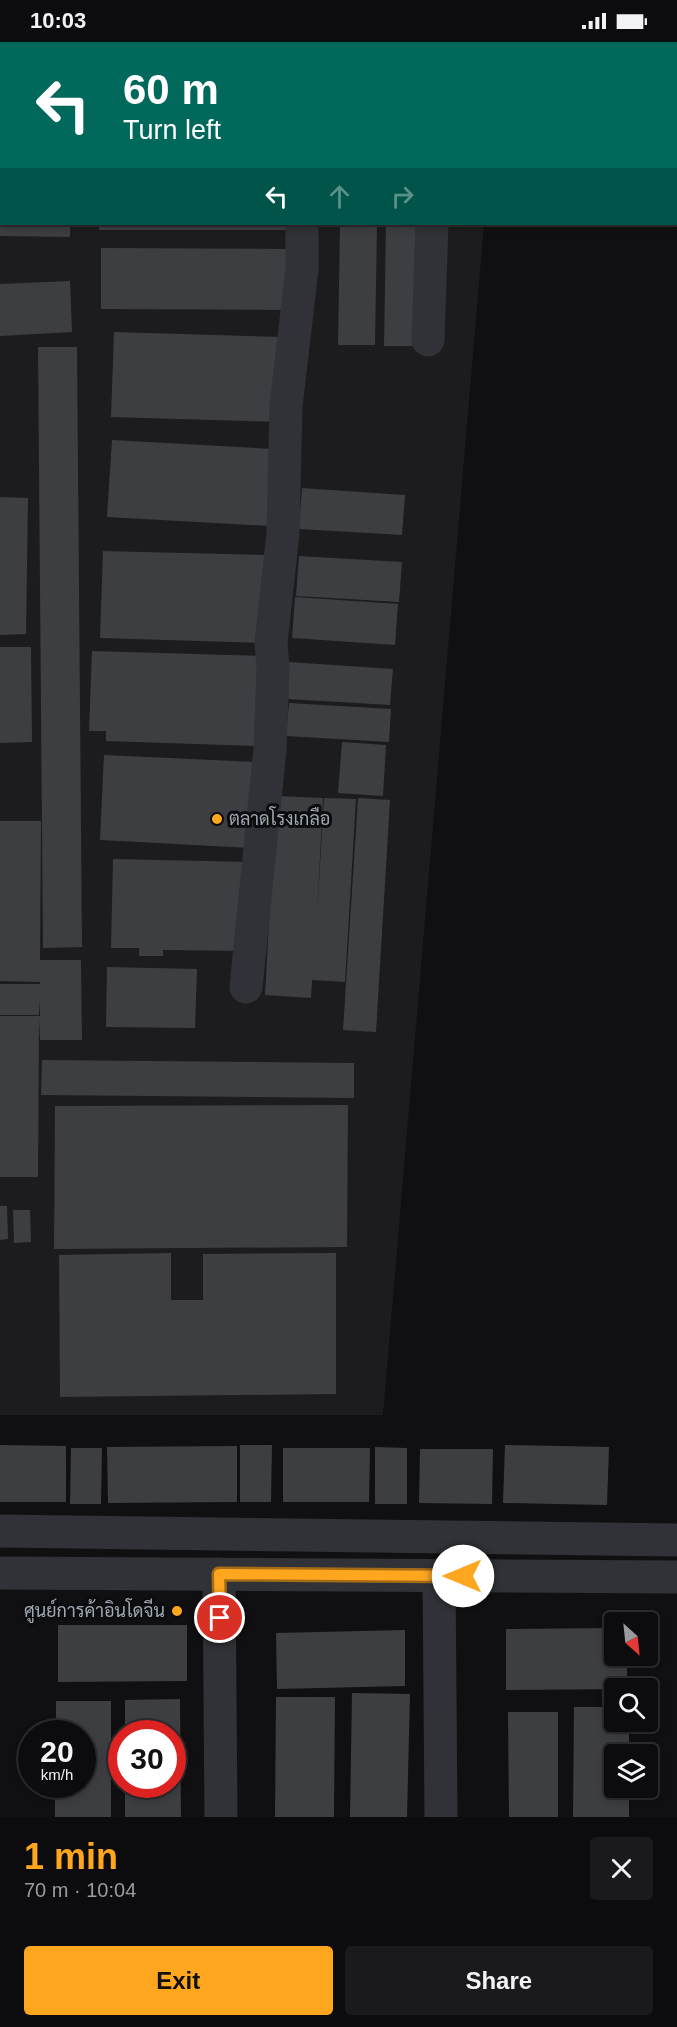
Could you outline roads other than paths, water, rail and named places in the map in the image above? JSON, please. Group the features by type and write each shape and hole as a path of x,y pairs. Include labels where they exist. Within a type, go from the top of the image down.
{"street":[{"path":"246,987 270,749 273,668 271,643 283,533 286,406 302,269 302,225"},
{"path":"428,340 432,225"},
{"path":"0,1531 677,1540"},
{"path":"0,1573 677,1577"},
{"path":"219,1574 221,1817"},
{"path":"439,1576 441,1817"}],"place":[{"name":"ตลาดโรงเกลือ","path":"217,819"},
{"name":"ศูนย์การค้าอินโดจีน","path":"177,1611"}]}
